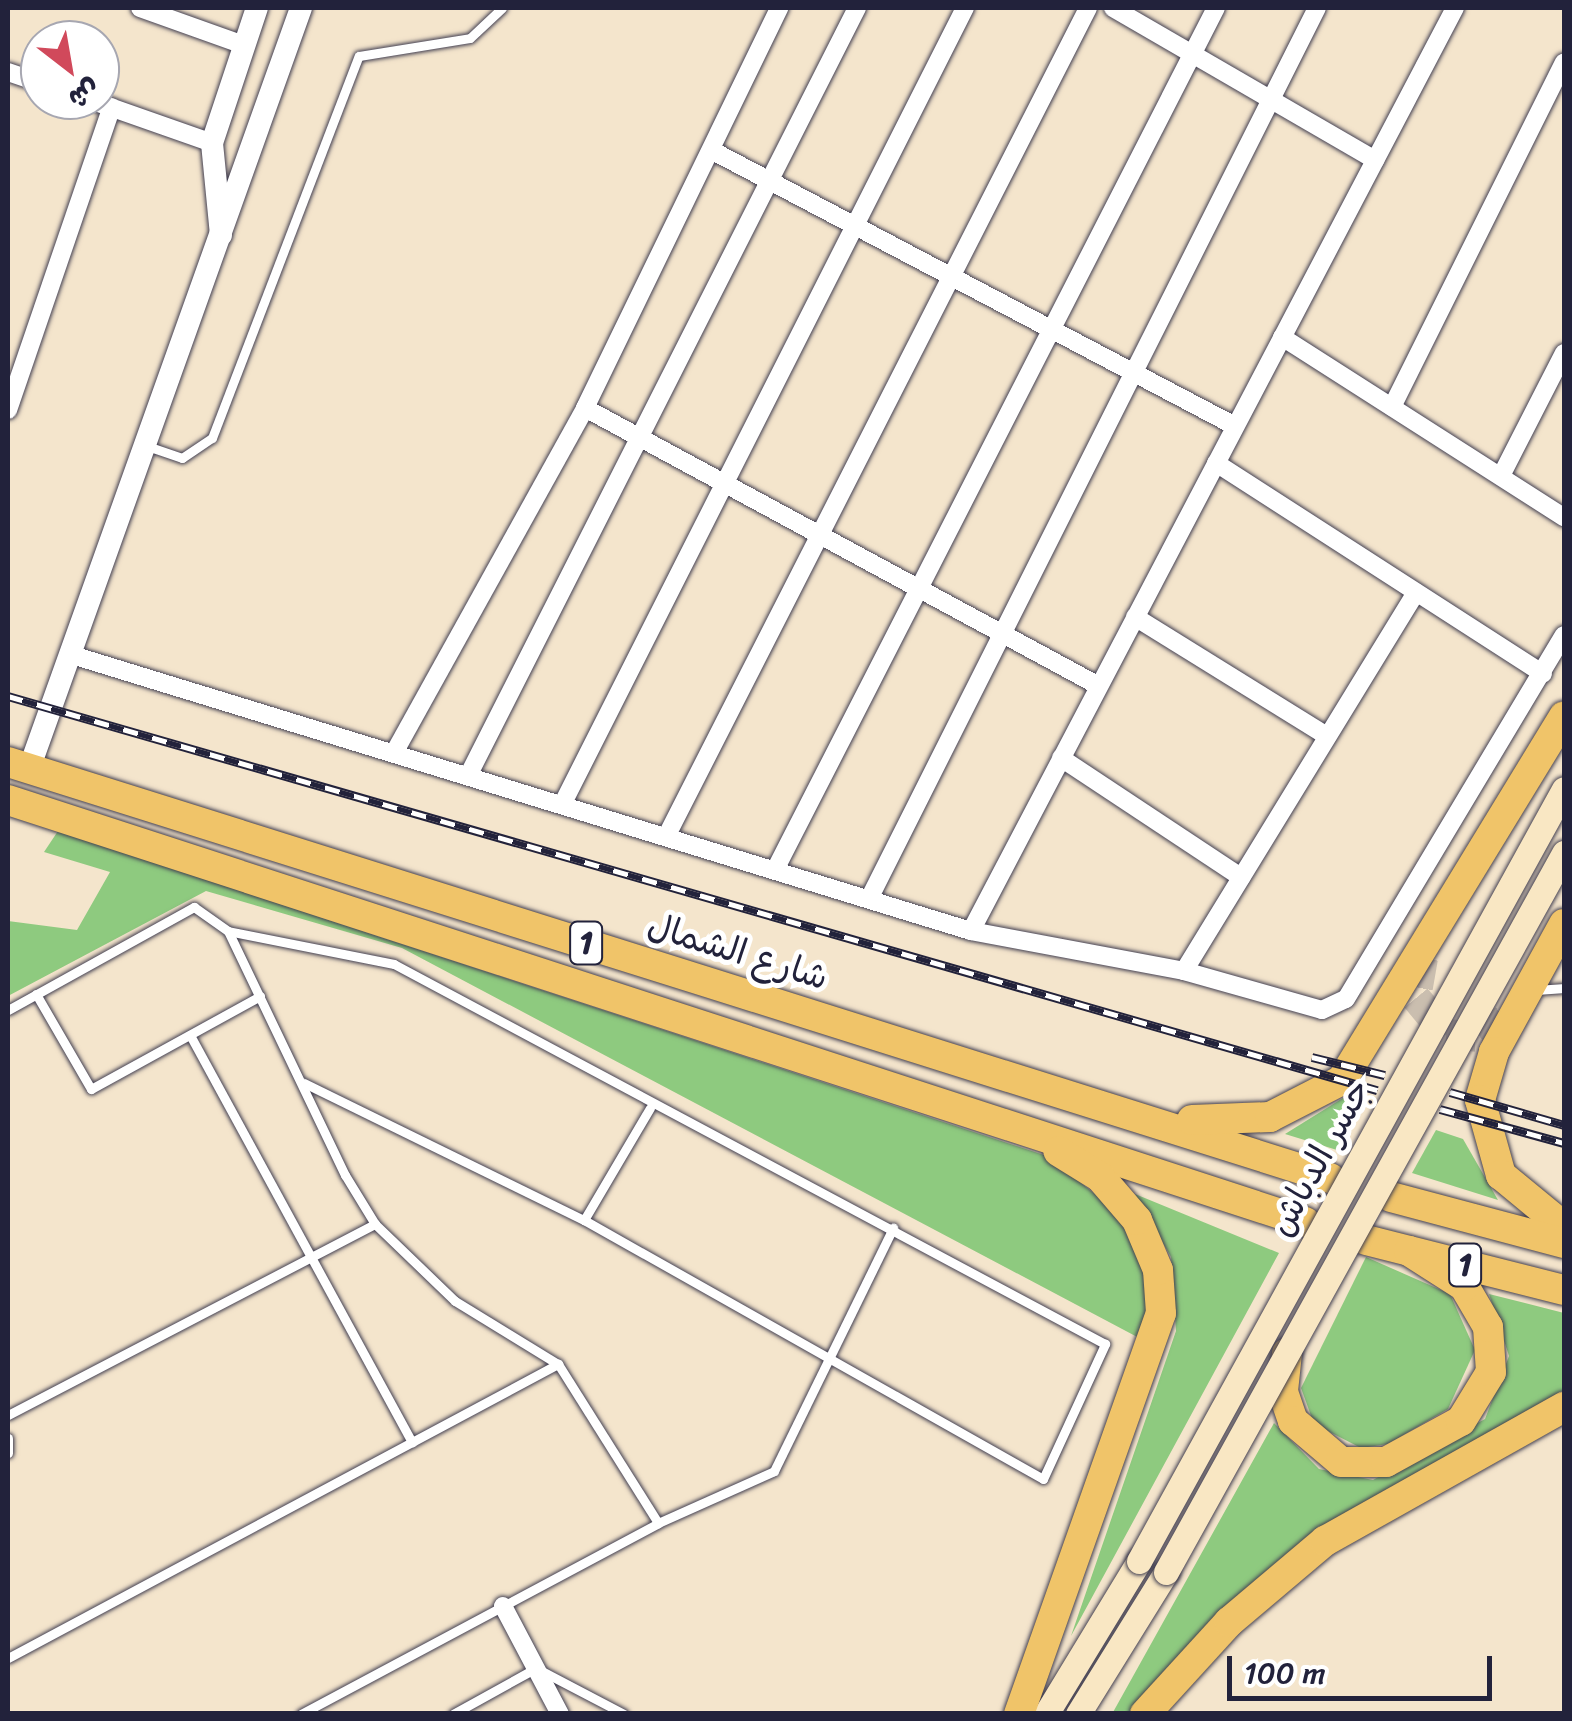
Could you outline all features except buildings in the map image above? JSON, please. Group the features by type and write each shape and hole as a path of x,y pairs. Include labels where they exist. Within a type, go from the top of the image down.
{"highway":[{"path":"1143,1116 1270,1117 1342,1080 1564,716"},
{"name":"شارع الشمال","path":"18,766 1143,1116 1330,1178"},
{"name":"1","path":"18,808 975,1110 1305,1222"},
{"path":"1564,924 1485,1074 1482,1120 1508,1183 1564,1227"},
{"path":"975,1110 1113,1189 1147,1238 1162,1294 1144,1378 1019,1714"},
{"name":"1","path":"1391,1198 1564,1242"},
{"name":"1","path":"1366,1240 1564,1290"},
{"path":"1287,1353 1282,1392 1293,1422 1316,1450 1355,1466 1406,1454 1461,1420 1492,1362 1474,1299 1409,1251"},
{"path":"1145,1714 1229,1622 1325,1541 1564,1407"}],"main road":[{"name":"جسر الدباش","path":"1046,1714 1138,1560 1564,789"},
{"name":"جسر الدباش","path":"1078,1714 1166,1572 1564,854"}],"street":[{"path":"140,8 244,45"},
{"path":"221,235 212,143 257,8"},
{"path":"18,766 72,655 150,447 301,8"},
{"path":"394,753 586,408 779,8"},
{"path":"468,776 856,8"},
{"path":"562,805 965,8"},
{"path":"666,837 955,279 1088,8"},
{"path":"1113,8 1194,51 1376,160"},
{"path":"775,870 1216,8"},
{"path":"870,899 1317,8"},
{"path":"971,930 1455,8"},
{"path":"1392,407 1564,62"},
{"path":"120,111 212,143"},
{"path":"8,410 108,120"},
{"path":"711,150 1234,426"},
{"path":"1282,338 1564,516"},
{"path":"1501,476 1564,353"},
{"path":"586,408 1099,686"},
{"path":"1216,463 1543,674"},
{"path":"1184,970 1416,592"},
{"path":"1135,617 1327,736"},
{"path":"72,655 971,930 1184,970 1322,1010 1346,999 1564,635"},
{"path":"1061,758 1241,878"},
{"path":"503,1606 560,1714"}],"lane":[{"path":"150,447 182,458 212,438 358,56 470,38 502,8"},
{"path":"8,1010 194,907 228,932 394,964 650,1108 893,1228 1105,1344 1044,1479 830,1355 584,1220 304,1083"},
{"path":"228,932 374,1224 455,1301 558,1364 658,1522"},
{"path":"1526,990 1564,988"},
{"path":"36,994 91,1090 260,996"},
{"path":"190,1035 308,1258 412,1442"},
{"path":"584,1220 650,1108"},
{"path":"8,1415 374,1224"},
{"path":"301,1714 658,1522 774,1471 893,1228"},
{"path":"8,1658 558,1364"},
{"path":"8,1438 8,1453"},
{"path":"453,1714 536,1668 624,1714"}],"green space":[{"path":"58,831 1047,1156 1125,1218 1150,1290 1141,1339 402,948 206,891 8,996 8,921 77,930 110,872 44,852"},
{"path":"1343,1098 1362,1105 1337,1150 1285,1134"},
{"path":"1436,1130 1463,1139 1498,1200 1412,1173"},
{"path":"1135,1194 1279,1253 1071,1636 1176,1331 1171,1257"},
{"path":"1366,1257 1450,1294 1475,1350 1448,1409 1388,1444 1361,1448 1314,1424 1301,1388"},
{"path":"1489,1294 1564,1313 1564,1390 1320,1528 1212,1621 1131,1713 1112,1714 1274,1423 1319,1469 1373,1480 1485,1419 1509,1356"}],"tunnel":[{"path":"1423,958 1416,998 1446,1034 1480,1037 1515,1012"}],"railway":[{"path":"8,696 1377,1090"},
{"path":"1312,1057 1385,1075"},
{"path":"1450,1092 1564,1125"},
{"path":"1440,1109 1564,1143"}]}
